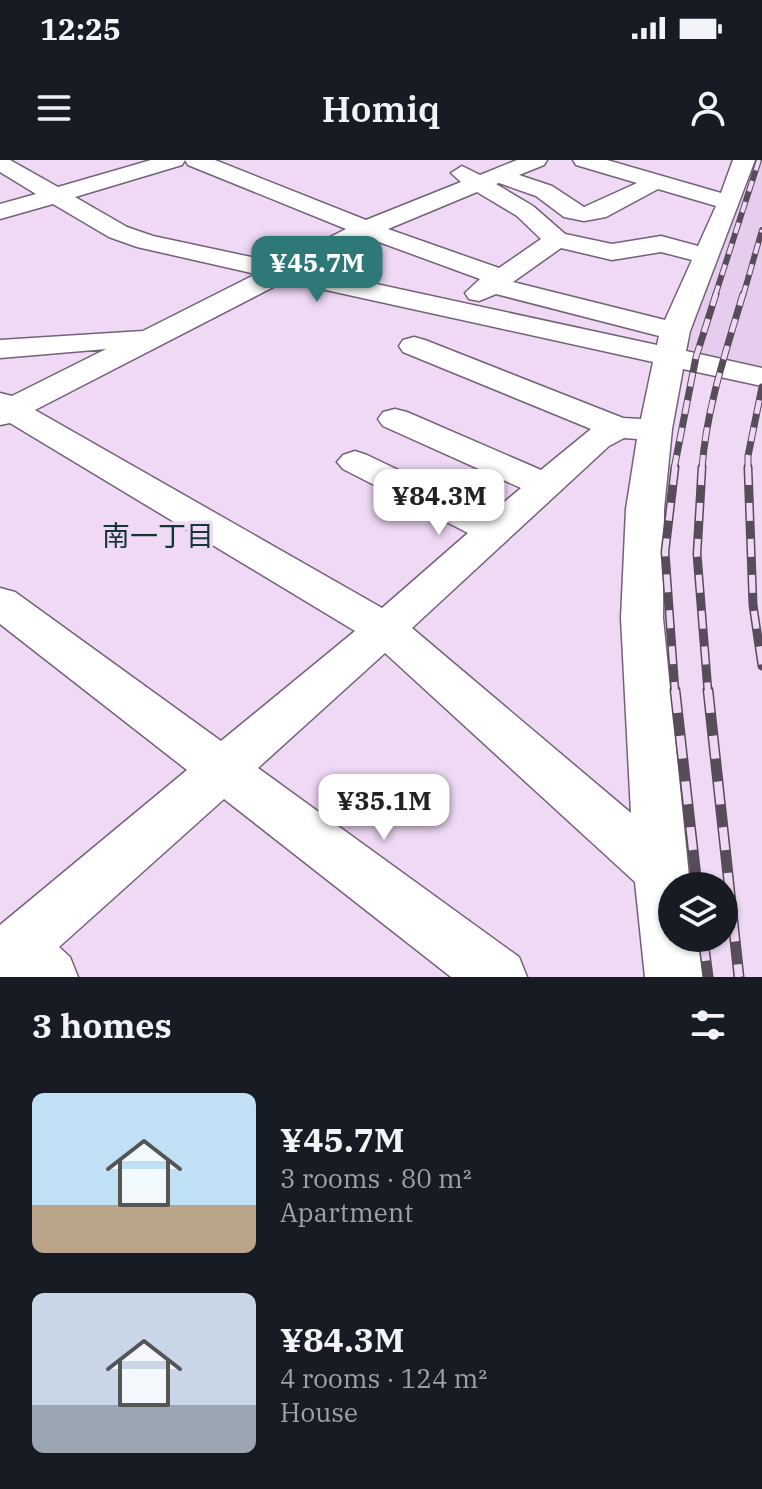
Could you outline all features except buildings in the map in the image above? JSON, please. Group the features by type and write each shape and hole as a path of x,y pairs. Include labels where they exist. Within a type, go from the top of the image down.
{"street":[{"path":"0,212 174,160"},
{"path":"196,160 495,281 762,377"},
{"path":"4,409 480,173 536,160"},
{"path":"584,160 729,203"},
{"path":"674,977 661,871 642,618 645,509 636,428 744,160"},
{"path":"0,163 118,232 146,242 456,309 672,344"},
{"path":"480,173 544,191 572,212 584,214 598,212 655,182"},
{"path":"480,173 557,240 612,252 661,244 707,256"},
{"path":"456,309 557,240"},
{"path":"0,349 154,337"},
{"path":"414,346 636,428"},
{"path":"4,409 385,629 661,871"},
{"path":"395,419 545,485"},
{"path":"23,962 223,770 597,439 636,428"},
{"path":"355,462 493,530"},
{"path":"3,610 223,770 498,977"}],"shaded area":[{"path":"749,160 762,160 762,368 678,350"}],"railway":[{"path":"715,296 759,160"},
{"path":"743,296 762,230"},
{"path":"674,469 696,357 716,294"},
{"path":"702,469 712,403 743,294"},
{"path":"748,467 762,387"},
{"path":"675,467 665,552 675,692"},
{"path":"702,467 697,554 708,692"},
{"path":"748,467 753,605 762,666"},
{"path":"675,690 695,872"},
{"path":"708,690 739,977"},
{"path":"705,952 708,977"}],"district":[{"name":"南一丁目","path":"158,535"}]}
